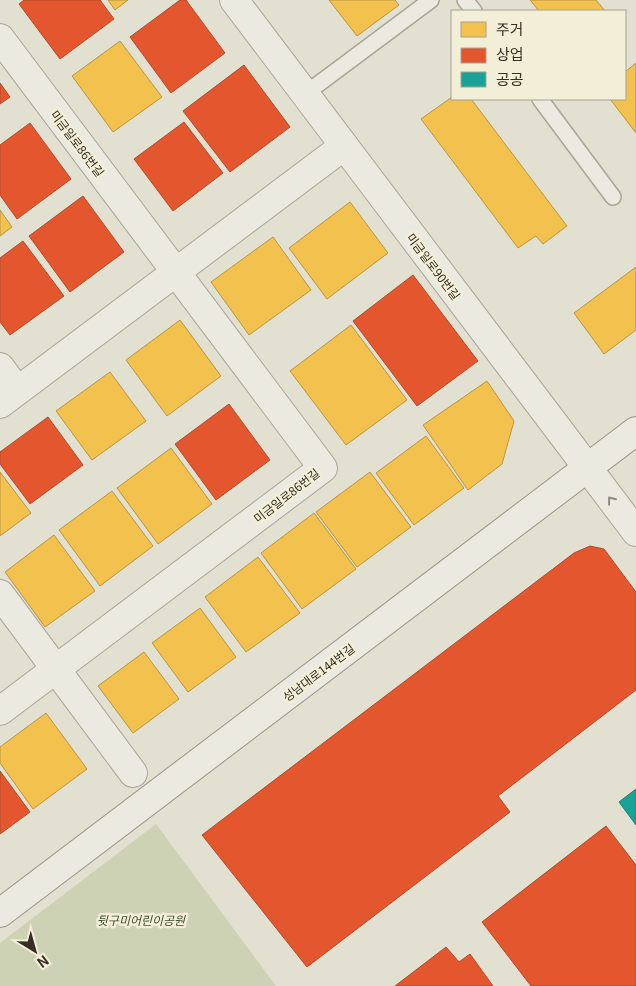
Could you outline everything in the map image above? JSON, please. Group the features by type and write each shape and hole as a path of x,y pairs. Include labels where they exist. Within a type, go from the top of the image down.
{"street":[{"name":"미금일로90번길","path":"234,0 636,532"},
{"name":"미금일로86번길","path":"0,38 323,468 56,669"},
{"path":"0,367 9,397 344,146"},
{"name":"성남대로144번길","path":"0,913 636,430"},
{"path":"0,594 133,774"},
{"path":"0,711 56,669"}],"lane":[{"path":"305,94 431,0"},
{"path":"465,0 473,10"},
{"path":"541,100 613,197"}],"green space":[{"name":"뒷구미어린이공원","path":"156,824 276,986 0,986 0,943"}],"building: 주거":[{"path":"108,0 128,0 115,10"},
{"path":"329,0 395,0 399,5 357,36"},
{"path":"530,0 596,0 604,10 538,10"},
{"path":"120,41 162,97 113,132 72,76"},
{"path":"636,63 636,133 611,100 626,100 626,71"},
{"path":"451,98 451,100 472,100 567,226 543,244 536,236 518,248 421,119"},
{"path":"350,202 388,253 327,299 289,248"},
{"path":"0,210 12,227 0,236"},
{"path":"273,237 311,290 249,335 211,282"},
{"path":"636,267 636,330 604,354 574,313"},
{"path":"180,320 221,376 167,416 126,360"},
{"path":"351,325 407,400 346,445 290,371"},
{"path":"110,372 146,421 92,460 56,411"},
{"path":"487,381 514,421 502,464 468,490 423,425"},
{"path":"426,436 464,488 414,525 376,473"},
{"path":"171,448 212,504 158,544 117,488"},
{"path":"0,472 31,513 0,536"},
{"path":"370,472 411,527 357,567 316,512"},
{"path":"112,491 153,546 100,586 59,530"},
{"path":"314,513 356,569 302,609 261,553"},
{"path":"54,535 95,591 45,627 5,572"},
{"path":"258,557 300,613 246,652 205,597"},
{"path":"200,608 236,657 188,692 152,643"},
{"path":"144,652 179,699 133,733 98,686"},
{"path":"46,713 87,769 33,809 0,763 0,747"}],"building: 상업":[{"path":"24,0 100,0 114,19 60,59 19,4"},
{"path":"180,0 186,0 225,53 171,93 130,37"},
{"path":"244,65 290,127 230,172 183,111"},
{"path":"0,83 10,97 0,104"},
{"path":"184,122 223,173 173,211 134,159"},
{"path":"30,123 71,179 17,219 0,195 0,145"},
{"path":"83,196 124,252 70,292 29,236"},
{"path":"23,241 64,296 10,335 0,322 0,258"},
{"path":"413,275 478,361 417,406 353,321"},
{"path":"229,404 270,460 216,500 175,444"},
{"path":"48,417 83,465 30,504 0,464 0,452"},
{"path":"590,546 604,549 636,592 636,690 498,796 510,812 307,967 202,835 574,553"},
{"path":"0,771 30,812 0,834"},
{"path":"606,826 636,865 636,986 531,986 482,922"},
{"path":"446,947 459,962 470,954 493,986 395,986"}],"building: 공공":[{"path":"636,789 636,825 619,802"}]}
